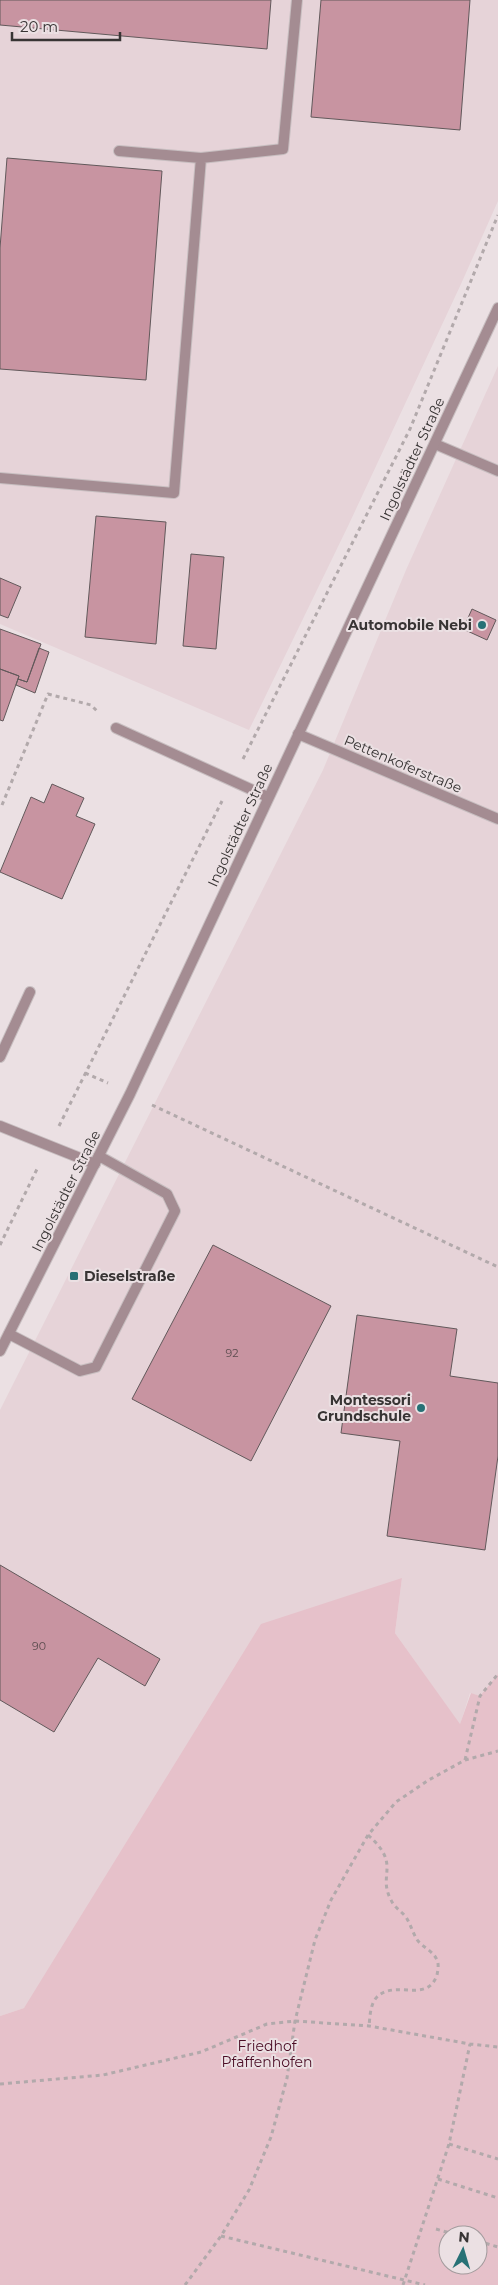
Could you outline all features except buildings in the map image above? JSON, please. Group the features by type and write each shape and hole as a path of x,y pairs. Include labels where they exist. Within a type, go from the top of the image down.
{"street":[{"path":"119,150 201,158 283,149 297,0"},
{"path":"0,478 174,493 201,158"},
{"name":"Ingolstädter Straße","path":"0,1351 130,1094 498,308"},
{"path":"435,444 498,471"},
{"path":"116,728 268,797"},
{"name":"Pettenkoferstraße","path":"298,734 498,819"},
{"path":"0,1057 30,992"},
{"path":"0,1126 49,1145 97,1160 167,1194 175,1211 96,1367 80,1371 9,1334"}],"path":[{"path":"0,1245 410,429 498,215"},
{"path":"2,805 48,694 91,705 116,728"},
{"path":"154,1105 498,1267"},
{"path":"465,1760 480,1696 498,1674"},
{"path":"186,2285 221,2236 249,2190 271,2137 287,2078 295,2021 315,1940 331,1900 368,1835 396,1802 427,1781 465,1760 498,1751"},
{"path":"368,1835 385,1852 388,1863 387,1888 390,1898 406,1917 420,1943 437,1959 438,1965 435,1979 428,1987 415,1992 389,1990 378,1996 374,2001 369,2026"},
{"path":"0,2084 103,2075 201,2052 267,2024 295,2021 369,2026 470,2044 498,2047"},
{"path":"403,2285 449,2144 470,2044"},
{"path":"449,2144 498,2159"},
{"path":"438,2179 498,2198"},
{"path":"221,2236 425,2285"}],"shaded area":[{"path":"0,0 498,0 498,201 349,524 249,730 0,624"},
{"path":"498,366 498,1674 480,1696 470,1693 460,1725 395,1633 402,1578 24,2008 0,2016 0,1410 323,770 406,570"}],"green space":[{"name":"Friedhof Pfaffenhofen","path":"402,1578 395,1633 460,1724 471,1693 480,1696 498,1674 498,2285 0,2285 0,2016 24,2008 261,1624"}],"place":[{"name":"Automobile Nebi","path":"482,625"},
{"name":"Dieselstraße","path":"74,1276"},
{"name":"Montessori Grundschule","path":"421,1408"}]}
